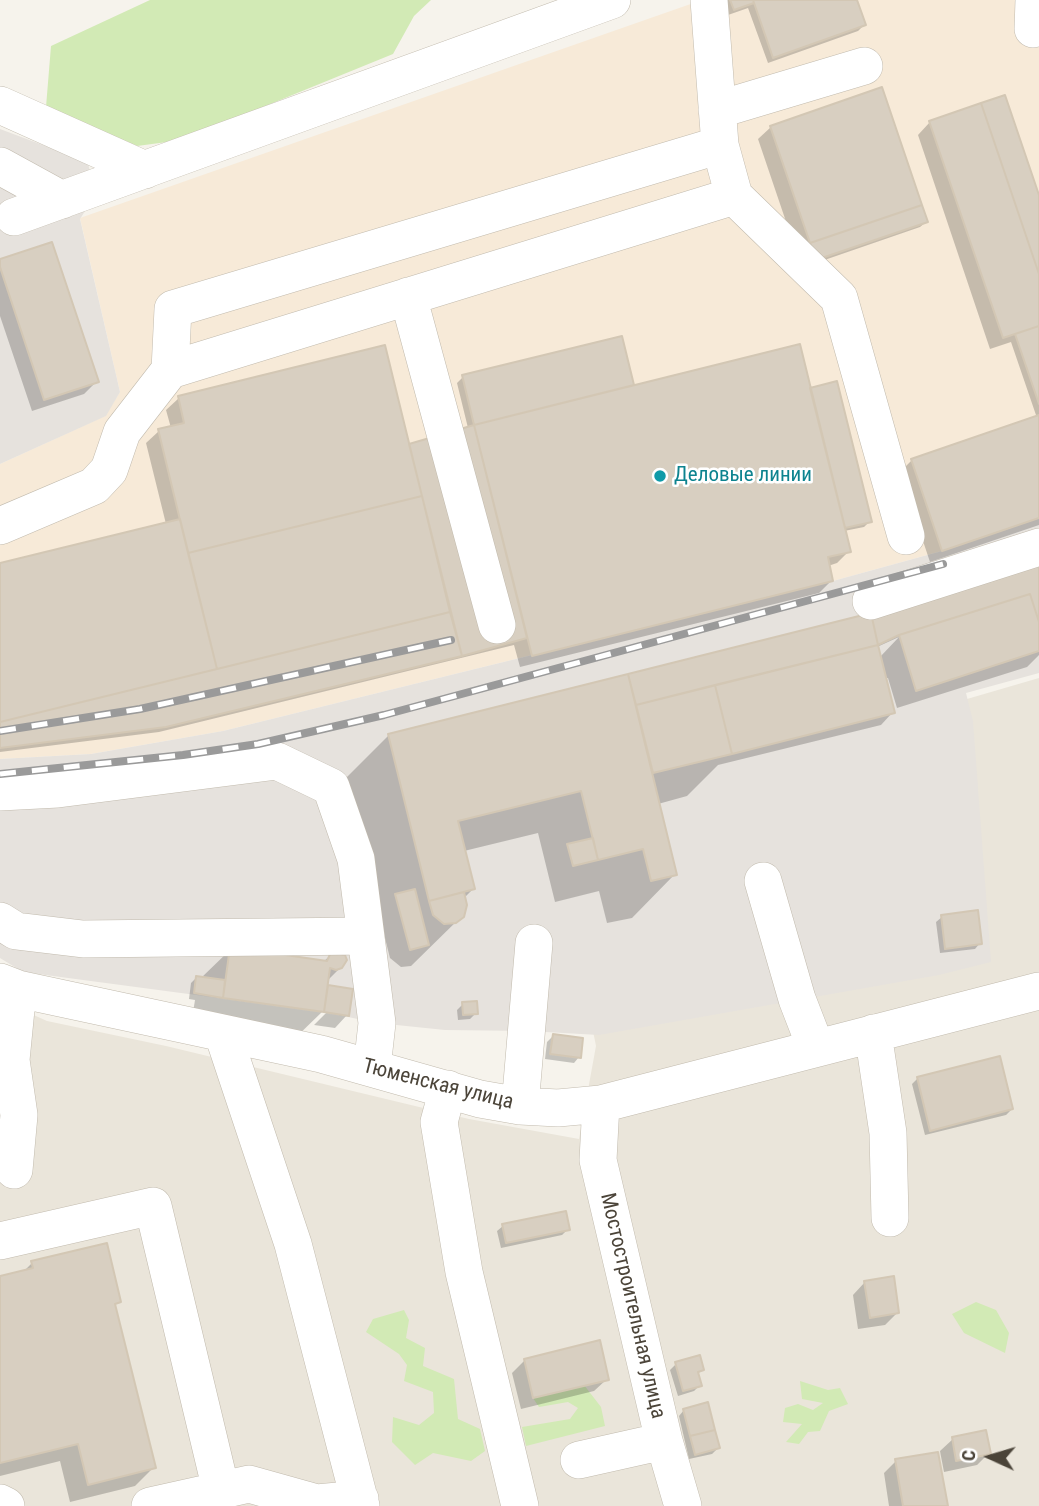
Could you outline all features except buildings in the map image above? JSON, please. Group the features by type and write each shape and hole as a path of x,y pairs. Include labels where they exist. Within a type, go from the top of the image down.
{"street":[{"path":"14,217 612,0"},
{"path":"709,0 718,127 734,196 839,298 906,536"},
{"path":"0,526 94,486 108,470 122,432 170,370 173,309 718,127 864,66"},
{"path":"0,105 145,170"},
{"path":"0,166 62,200"},
{"path":"170,370 734,196"},
{"path":"408,296 497,625"},
{"path":"871,601 1039,548"},
{"path":"0,792 58,789 277,761 331,787 356,859 377,1023 372,1068"},
{"path":"763,881 797,999 816,1048"},
{"path":"0,921 16,931 83,939 366,936"},
{"path":"520,1106 534,943"},
{"path":"9,985 11,1060 19,1115 14,1170"},
{"name":"Тюменская улица","path":"9,985 321,1054 480,1099 520,1106 558,1108 601,1104 873,1034 1037,999"},
{"path":"150,1506 249,1484 317,1503 360,1503 293,1244 222,1034"},
{"path":"873,1034 888,1133 890,1218"},
{"path":"448,1089 439,1122 464,1272 520,1506"},
{"name":"Мостостроительная улица","path":"601,1104 598,1160 664,1441 683,1506"},
{"path":"0,1241 153,1206 220,1490"},
{"path":"579,1460 664,1441"},
{"path":"0,1503 6,1506"}],"shaded area":[{"path":"702,0 1039,0 1039,518 942,551 833,581 223,731 91,754 0,759 0,464 105,416 120,392 80,218"},
{"path":"0,129 88,162 94,197 80,219 120,392 106,416 0,464"},
{"path":"1039,518 1039,673 966,693 973,721 991,962 939,975 599,1035 445,1030 377,1023 324,1012 23,972 0,958 0,759 91,754 223,731 833,581 942,551"},
{"path":"1039,678 1039,1506 0,1506 0,1000 47,1021 166,1046 469,1119 579,1139 596,1046 572,927 895,720"}],"green space":[{"path":"150,0 431,0 414,16 393,54 182,140 137,146 46,107 51,46"},
{"path":"976,1302 996,1310 1009,1333 1005,1353 964,1333 952,1314"},
{"path":"404,1310 409,1320 406,1338 425,1348 423,1366 454,1379 458,1419 480,1429 485,1451 471,1461 433,1453 415,1465 392,1442 393,1417 419,1425 434,1413 433,1392 404,1381 407,1365 399,1354 366,1332 373,1319"},
{"path":"800,1381 828,1390 840,1388 848,1404 829,1411 820,1431 808,1432 799,1444 786,1442 802,1424 783,1422 785,1408 798,1404 813,1410 823,1403 802,1399"},
{"path":"584,1385 601,1407 605,1426 526,1446 522,1427 570,1419 578,1408 568,1402 539,1407 533,1398"}],"railway":[{"path":"0,774 183,755 258,744 384,715 943,564"},
{"path":"0,731 140,709 451,640"}],"place":[{"name":"Деловые линии","path":"660,476"}]}
